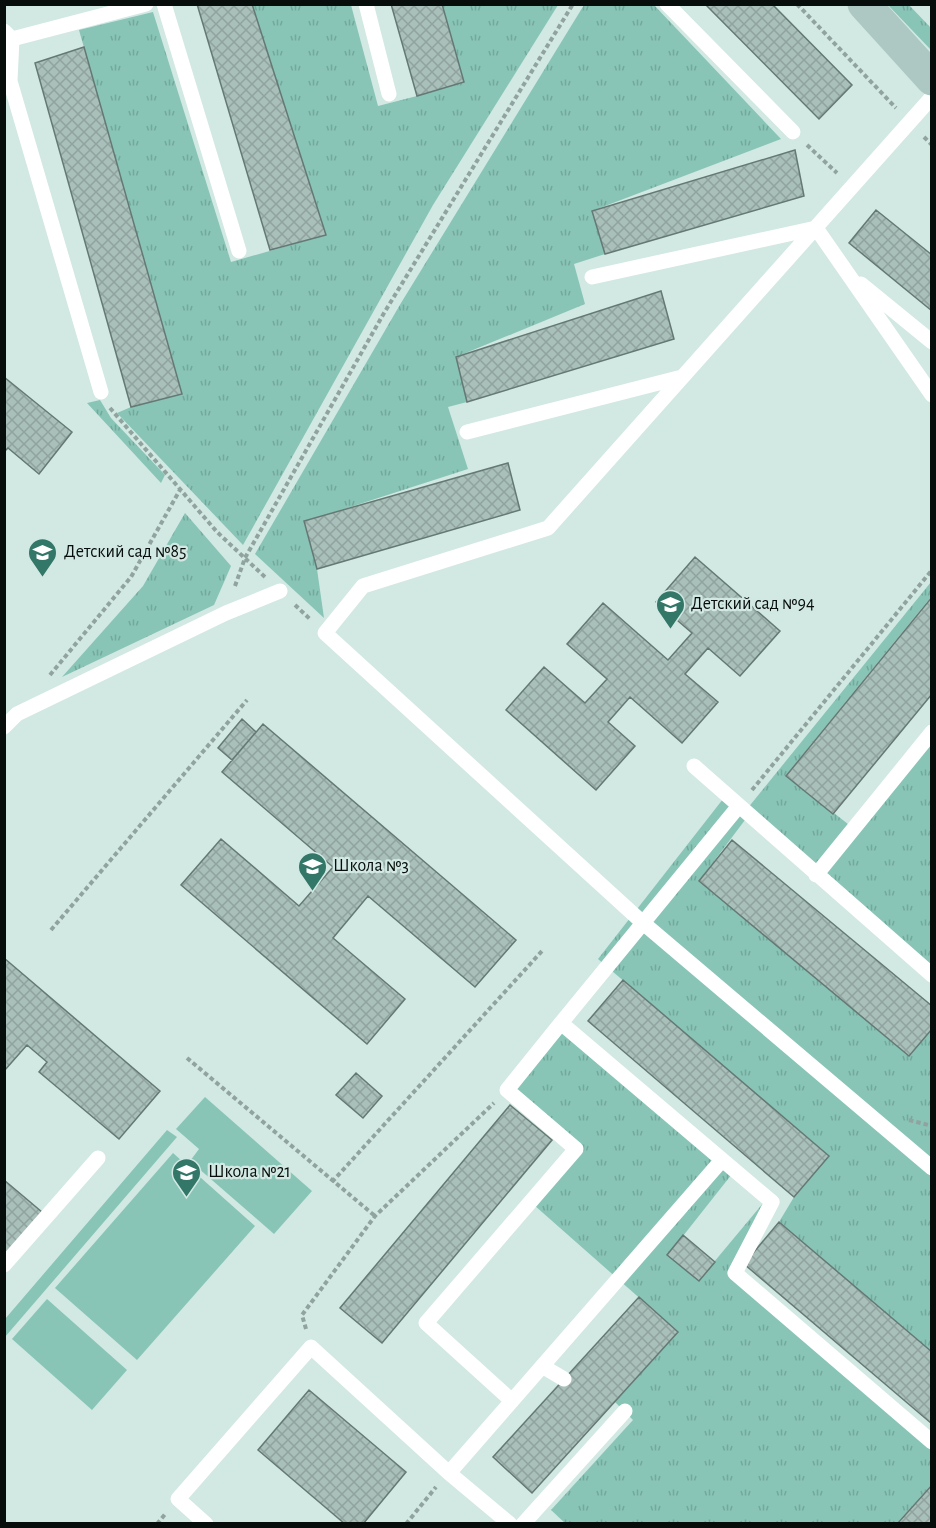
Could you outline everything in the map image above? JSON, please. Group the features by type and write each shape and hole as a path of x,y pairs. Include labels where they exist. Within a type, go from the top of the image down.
{"main road":[{"path":"864,4 932,78"}],"lane":[{"path":"101,392 10,81 8,35 146,4"},
{"path":"164,4 239,251"},
{"path":"366,4 389,94"},
{"path":"667,4 793,132"},
{"path":"932,97 851,185 816,228 548,528 363,586 325,633 642,922 932,1168"},
{"path":"816,228 932,394"},
{"path":"592,277 816,228"},
{"path":"847,273 932,342"},
{"path":"467,432 682,377"},
{"path":"4,727 17,714 226,613 280,591"},
{"path":"816,875 932,732"},
{"path":"694,766 932,975"},
{"path":"512,1401 426,1323 576,1149 507,1090 738,807"},
{"path":"561,1023 772,1202 735,1273 932,1442"},
{"path":"4,1265 98,1158"},
{"path":"449,1473 722,1160"},
{"path":"206,1524 178,1499 311,1347 449,1473 510,1524"},
{"path":"542,1366 564,1379"},
{"path":"523,1524 624,1411"}],"path":[{"path":"226,613 245,558 384,313 573,4"},
{"path":"797,4 909,122"},
{"path":"793,132 851,185"},
{"path":"101,392 114,416 181,488 217,532 298,608"},
{"path":"48,678 131,577 181,488"},
{"path":"738,807 932,570"},
{"path":"51,930 247,700"},
{"path":"332,1182 542,951"},
{"path":"187,1058 375,1216"},
{"path":"311,1347 302,1315 375,1216 507,1090"},
{"path":"406,1524 449,1473"}],"green space":[{"path":"252,5 351,5 378,106 417,96 442,5 558,5 433,205 243,545 117,413 182,393 79,30 153,12 231,262 325,235"},
{"path":"584,5 654,5 781,139 592,211 605,254 574,264 585,304 456,357 467,402 448,407 468,469 304,522 317,569 324,618 255,554 401,303"},
{"path":"888,5 909,5 931,28 931,50"},
{"path":"100,400 111,418 165,475 161,483 87,403"},
{"path":"185,513 231,566 214,605 62,677 143,586"},
{"path":"931,582 931,597 786,775 858,832 931,741 931,969 747,809"},
{"path":"723,799 745,820 699,881 909,1056 931,1029 931,1352 779,1222 794,1197 828,1156 598,959"},
{"path":"562,1029 732,1174 668,1255 699,1280 764,1202 729,1274 931,1447 931,1485 897,1523 566,1524 551,1510 633,1420 615,1402 678,1332 534,1205 581,1149 513,1090"},
{"path":"205,1097 312,1191 274,1234 190,1161 199,1149 176,1129"},
{"path":"167,1130 177,1137 5,1337 5,1319"},
{"path":"173,1153 255,1226 137,1360 55,1288"},
{"path":"47,1299 127,1370 92,1410 12,1339"}],"building":[{"path":"197,4 252,4 326,235 270,250"},
{"path":"391,4 442,4 464,82 417,96"},
{"path":"705,4 772,4 852,85 819,119"},
{"path":"84,47 182,394 131,407 35,63"},
{"path":"795,150 804,196 605,254 592,211"},
{"path":"876,210 932,255 932,311 849,243"},
{"path":"661,291 674,339 467,402 456,357"},
{"path":"4,377 72,432 39,474 8,448 4,452"},
{"path":"508,463 520,510 317,569 304,521"},
{"path":"695,557 780,631 740,676 708,648 685,674 718,702 682,743 630,697 608,722 635,746 596,790 506,710 544,667 585,703 607,679 567,644 603,603 668,660 692,633 656,602"},
{"path":"932,597 932,694 833,814 786,776"},
{"path":"242,719 256,732 232,760 218,748"},
{"path":"263,724 516,940 475,987 368,896 333,938 405,999 367,1044 181,885 221,839 299,906 333,867 222,772"},
{"path":"732,840 932,1006 932,1029 909,1056 699,881"},
{"path":"4,958 160,1091 119,1139 39,1072 47,1062 27,1045 4,1071"},
{"path":"623,980 829,1156 794,1197 588,1021"},
{"path":"356,1073 382,1096 363,1118 336,1095"},
{"path":"510,1105 552,1140 382,1343 340,1308"},
{"path":"4,1180 42,1212 7,1253 4,1251"},
{"path":"779,1222 932,1352 932,1424 744,1264"},
{"path":"683,1235 715,1262 699,1281 667,1255"},
{"path":"639,1297 678,1332 532,1493 493,1457"},
{"path":"309,1390 406,1472 363,1524 345,1524 258,1450"},
{"path":"932,1485 932,1524 897,1524"}],"place":[{"name":"Детский сад №85","path":"43,578"},
{"name":"Детский сад №94","path":"670,630"},
{"name":"Школа №3","path":"312,892"},
{"name":"Школа №21","path":"187,1198"}]}
